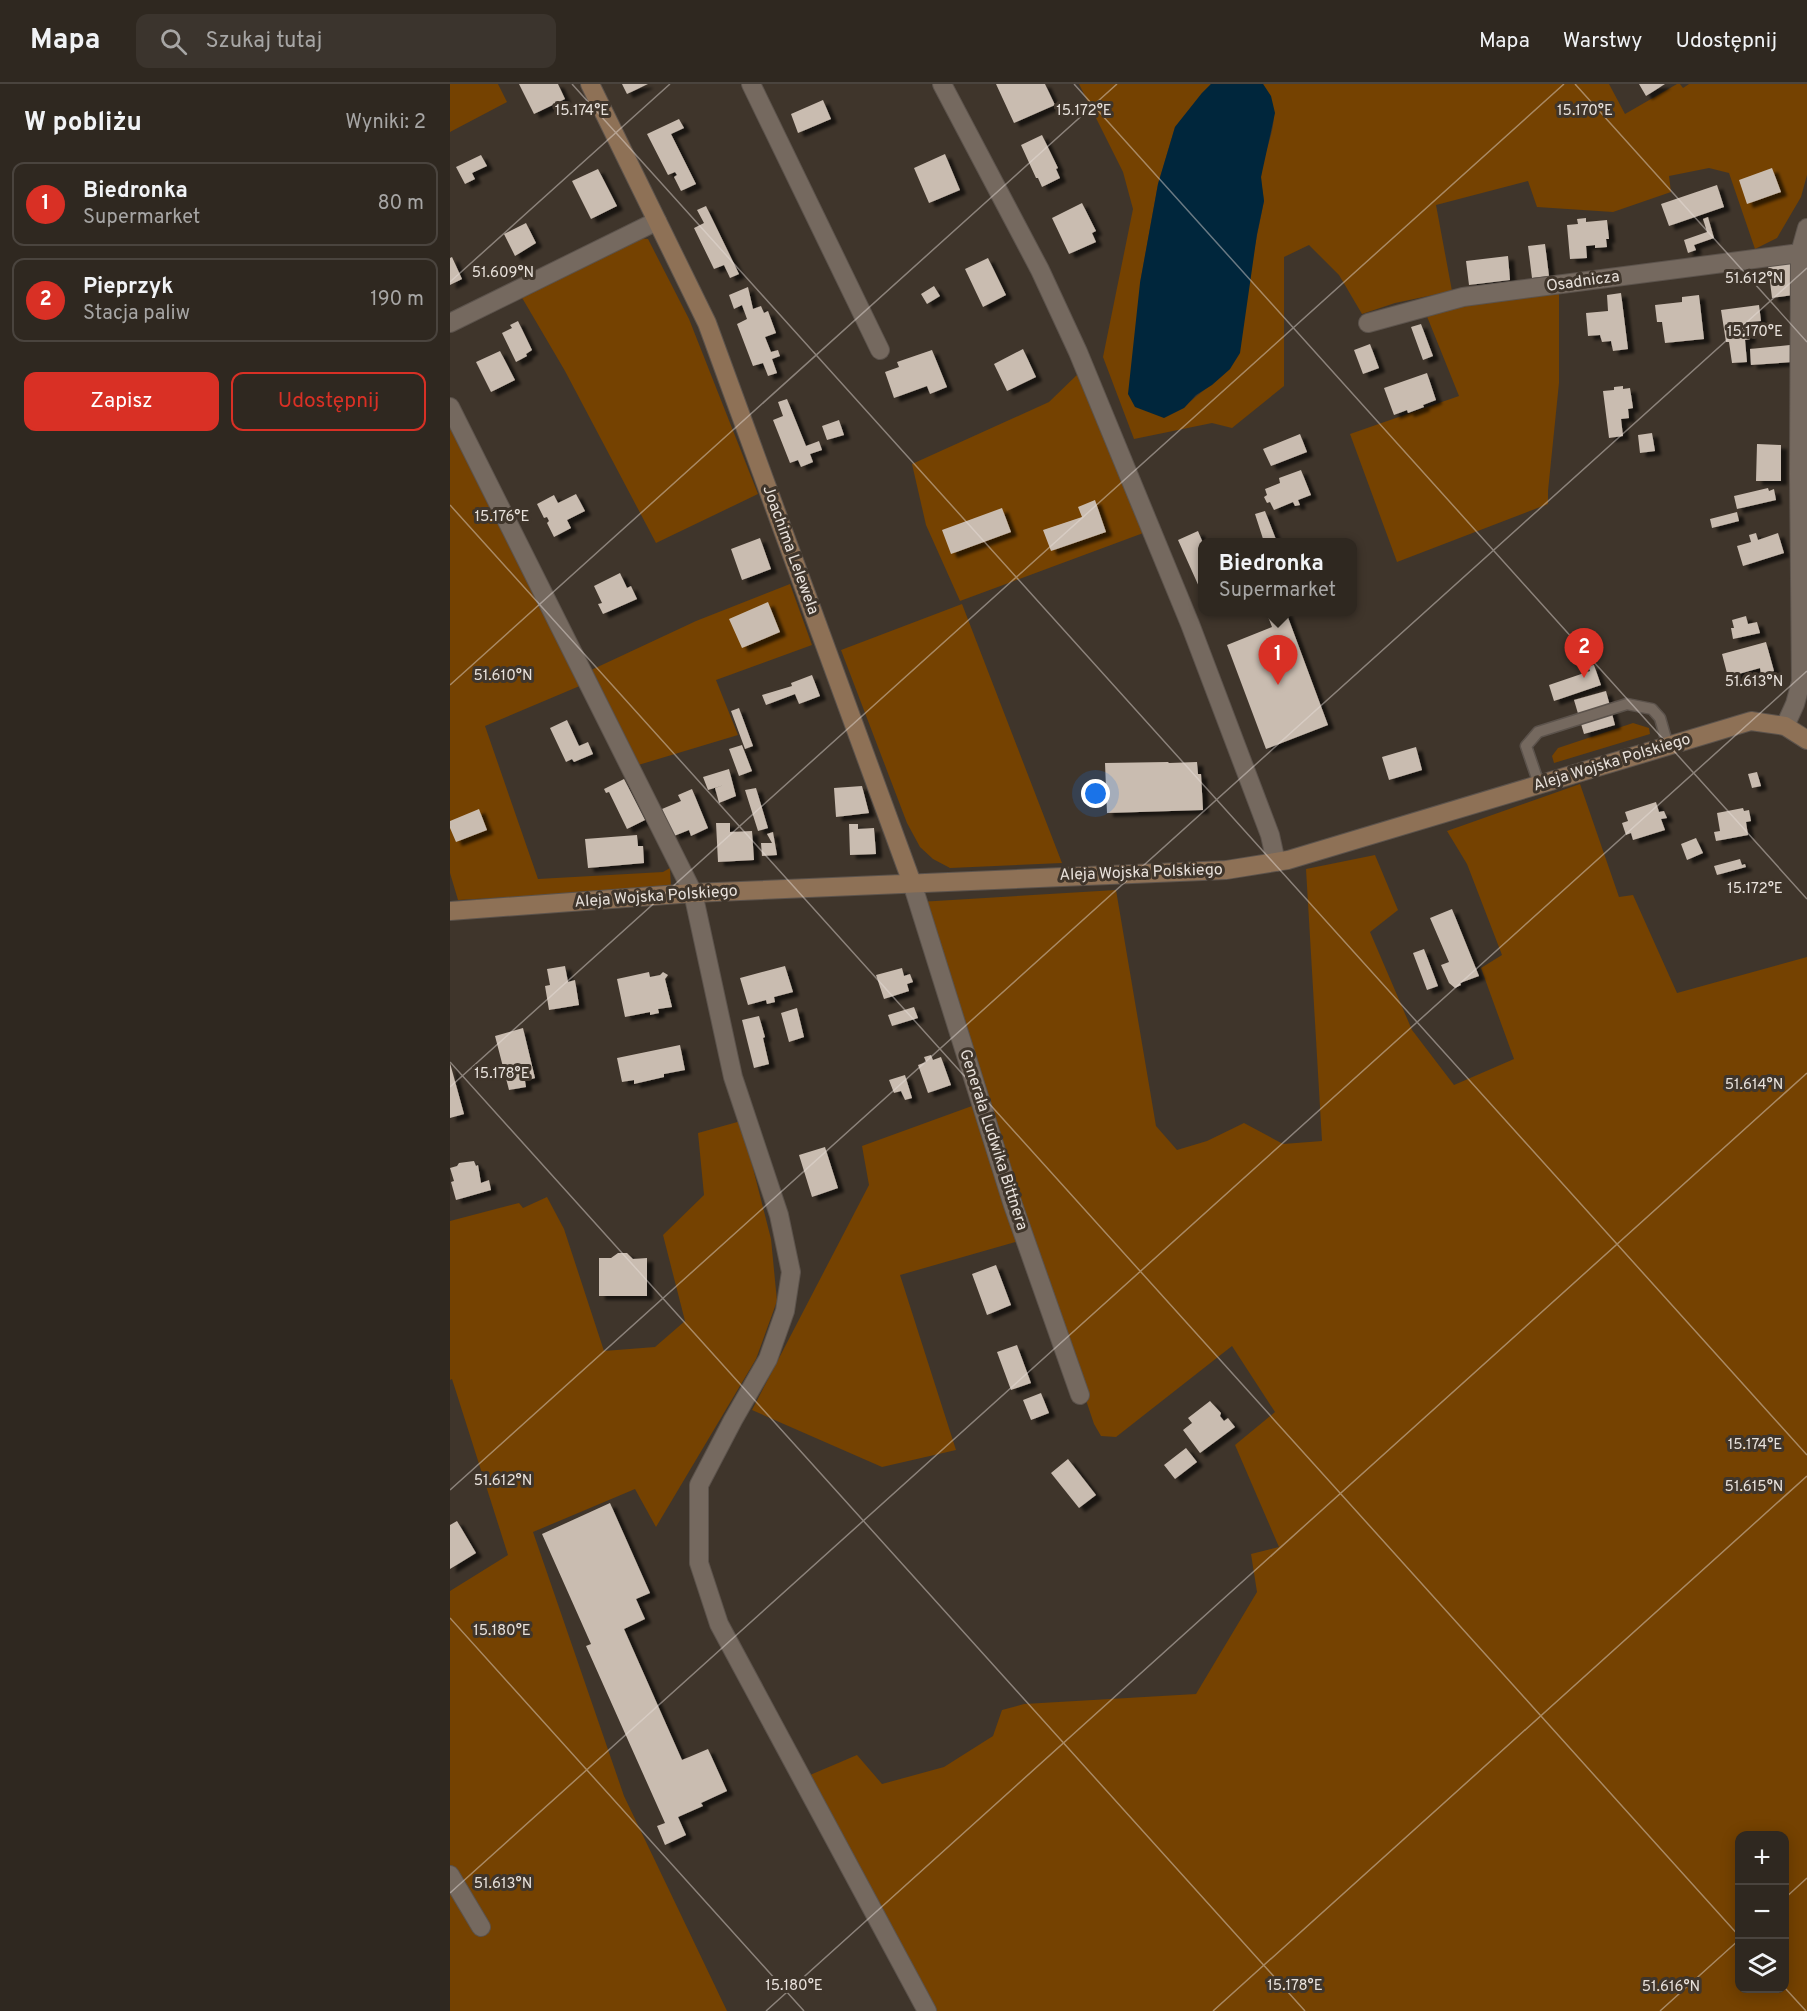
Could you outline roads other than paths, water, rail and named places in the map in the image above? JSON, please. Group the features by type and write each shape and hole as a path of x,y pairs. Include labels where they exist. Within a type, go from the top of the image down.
{"street":[{"name":"Joachima Lelewela","path":"590,84 707,323 912,883"},
{"path":"752,84 880,350"},
{"path":"942,84 1040,270 1078,352 1190,624 1270,835 1276,862"},
{"path":"450,323 657,221"},
{"path":"1785,726 1795,704 1801,682 1800,253 1807,228"},
{"name":"Osadnicza","path":"1368,323 1463,297 1800,253"},
{"path":"450,407 693,893 732,1077 779,1215 791,1272 785,1311 768,1359 699,1485 699,1563 719,1624 927,2011"},
{"name":"Aleja Wojska Polskiego","path":"450,911 693,893 1226,870 1276,862 1751,721 1785,726 1807,740"},
{"name":"Generała Ludwika Bittnera","path":"912,883 1013,1205 1080,1395"},
{"path":"450,1875 481,1927"}],"lane":[{"path":"1539,784 1526,746 1538,732 1627,704 1652,709 1660,718 1668,746"}],"water":[{"path":"1211,84 1263,84 1271,96 1275,113 1261,177 1264,201 1240,353 1230,369 1212,385 1196,395 1184,408 1164,418 1135,407 1128,394 1140,283 1158,184 1175,127"}],"place":[{"name":"Pieprzyk","path":"1584,678"},
{"name":"Biedronka","path":"1278,685"}]}
